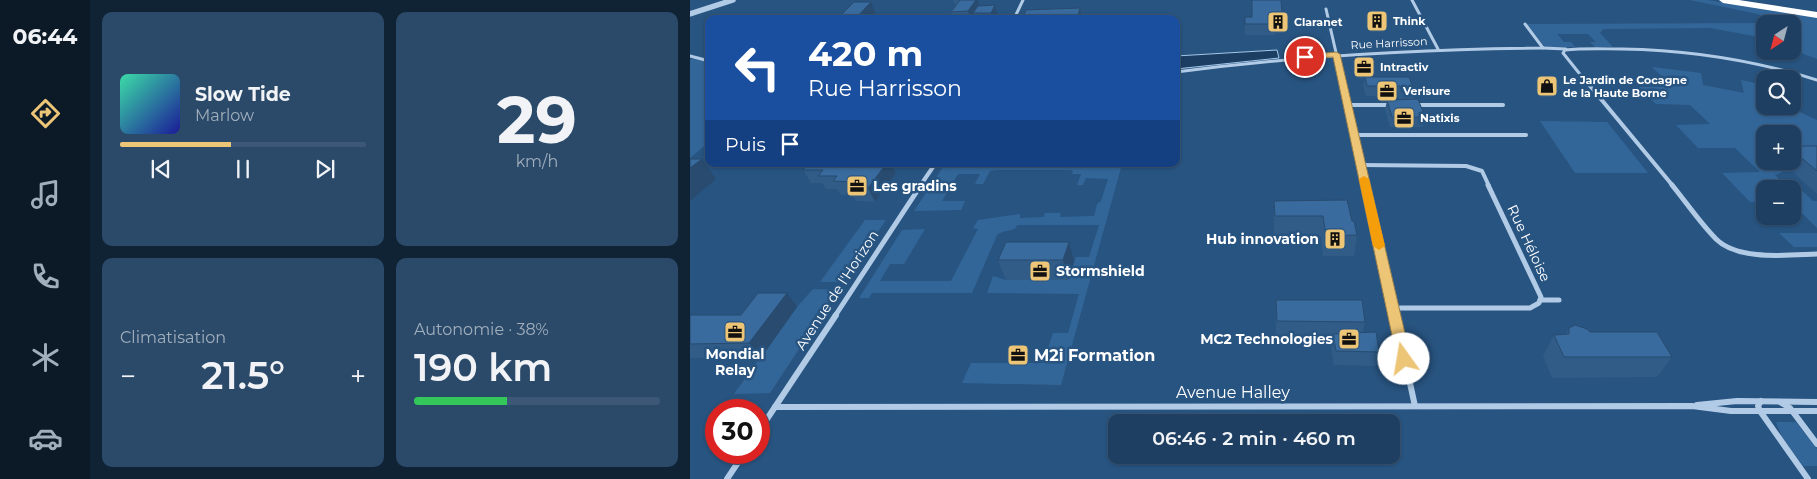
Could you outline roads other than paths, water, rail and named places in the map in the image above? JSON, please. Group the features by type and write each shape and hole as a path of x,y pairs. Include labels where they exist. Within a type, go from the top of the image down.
{"highway":[{"path":"1723,0 1817,13"},
{"path":"1743,0 1817,13"}],"street":[{"path":"690,14 733,0"},
{"path":"1016,15 1023,0"},
{"path":"1412,0 1438,49"},
{"path":"1326,9 1414,406"},
{"path":"1525,24 1543,48"},
{"name":"Rue Harrisson","path":"1180,72 1336,54 1438,49 1651,49 1695,52 1763,65 1817,80"},
{"path":"1567,49 1562,53 1565,58 1713,237 1728,247 1750,254 1817,254"},
{"path":"690,56 705,61"},
{"path":"1348,105 1394,105"},
{"path":"1403,105 1503,105"},
{"path":"1354,135 1526,135"},
{"name":"Rue Héloise","path":"1361,165 1466,166 1482,171 1540,294 1540,300 1533,307 1525,309 1393,308"},
{"name":"Avenue de l'Horizon","path":"770,414 933,167"},
{"path":"1540,300 1559,300"},
{"path":"1761,400 1758,406 1760,411 1808,479"},
{"name":"Avenue Halley","path":"1692,406 1720,402 1761,400 1817,402"},
{"path":"1777,400 1793,412 1817,444"},
{"name":"Avenue Halley","path":"775,407 1692,406 1760,411 1817,411"},
{"path":"727,479 736,464"}],"place":[{"name":"Think","path":"1377,21"},
{"name":"Claranet","path":"1278,22"},
{"name":"Intractiv","path":"1364,67"},
{"name":"Le Jardin de Cocagne de la Haute Borne","path":"1547,86"},
{"name":"Verisure","path":"1387,91"},
{"name":"Natixis","path":"1404,118"},
{"name":"Les gradins","path":"857,186"},
{"name":"Hub innovation","path":"1335,239"},
{"name":"Stormshield","path":"1040,271"},
{"name":"Mondial Relay","path":"735,332"},
{"name":"MC2 Technologies","path":"1349,339"},
{"name":"M2i Formation","path":"1018,355"}]}
